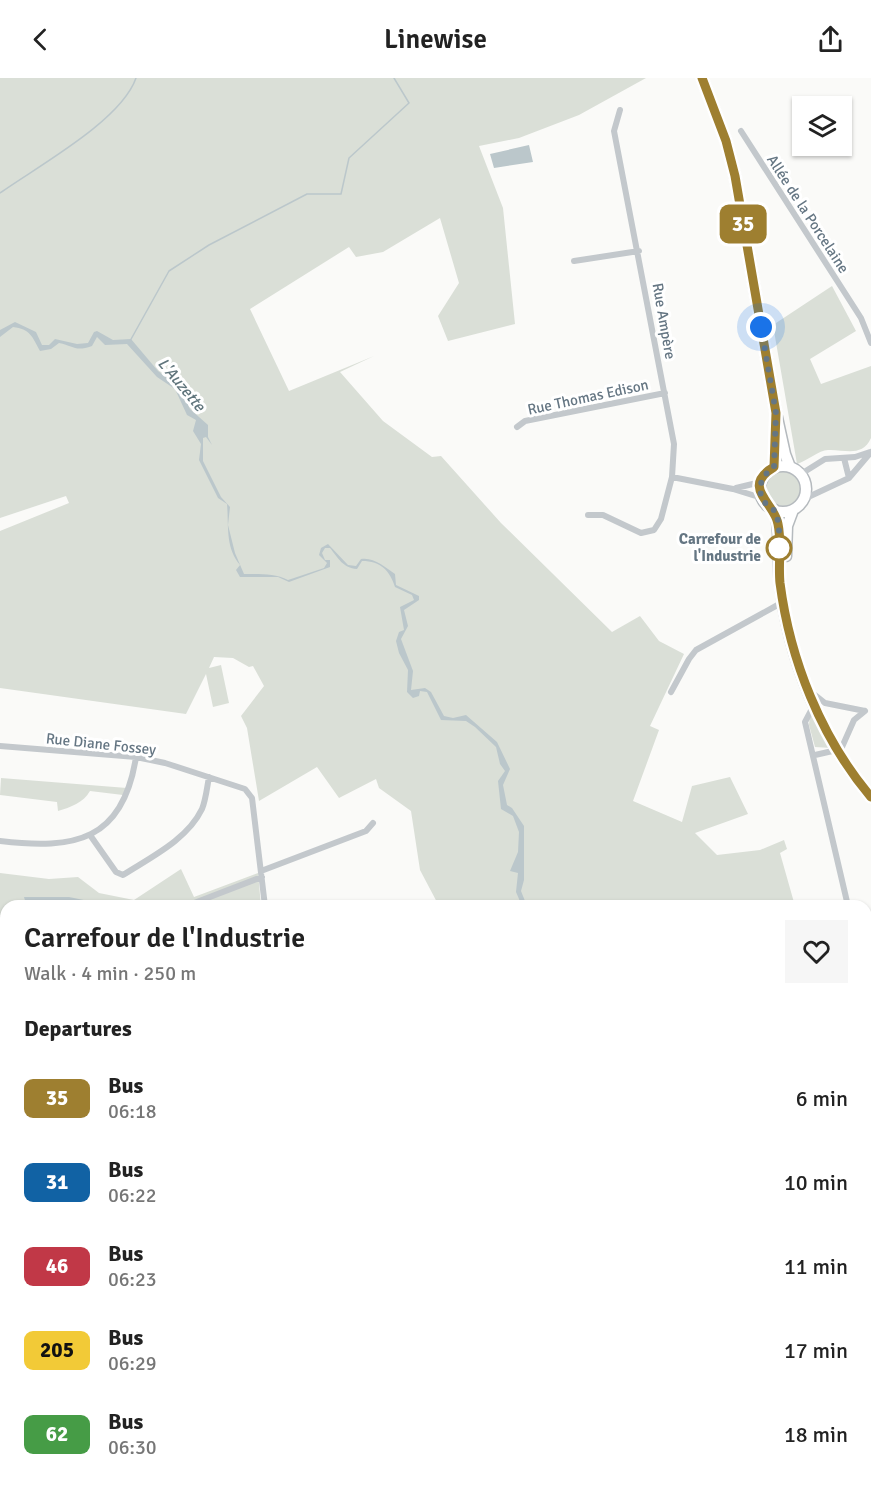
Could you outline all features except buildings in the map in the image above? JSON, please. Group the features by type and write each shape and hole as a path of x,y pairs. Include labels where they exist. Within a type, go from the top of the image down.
{"main road":[{"path":"702,78 726,141 735,176 776,413 784,452 790,467"},
{"path":"774,467 776,413"},
{"path":"815,700 791,617 786,582 787,526 793,510 804,499 806,486 801,474 790,467 774,467 761,482 762,498 775,510 779,525 783,602 815,700 840,749 871,797"},
{"path":"775,510 793,510"},
{"path":"840,749 871,787"}],"street":[{"name":"Rue Ampère","path":"588,515 603,515 641,533 654,530 661,519 672,477 674,444 639,251 614,131 620,110"},
{"name":"Allée de la Porcelaine","path":"741,131 861,318 871,343"},
{"path":"574,261 639,251"},
{"name":"Rue Thomas Edison","path":"517,427 525,421 665,393"},
{"path":"801,474 825,459 844,458 871,452"},
{"path":"804,499 849,478 871,452"},
{"path":"844,458 849,478"},
{"path":"672,477 733,489 762,498"},
{"path":"733,489 761,482"},
{"path":"671,692 688,659 696,650 783,602"},
{"path":"815,755 840,749 854,720 866,711 815,700 805,722 815,755 847,900"},
{"name":"Rue Diane Fossey","path":"0,746 136,757 240,786 249,792 252,798 261,874"},
{"path":"0,841 58,845 90,835 116,813 127,795 136,757"},
{"path":"90,835 116,872 123,874 166,847 191,827 202,807 209,777"},
{"path":"202,900 366,831 373,823"},
{"path":"261,874 264,900"}],"shaded area":[{"path":"0,78 646,78 579,115 519,138 479,146 503,208 515,324 448,341 438,316 459,283 440,218 383,252 356,257 349,247 250,309 289,391 374,356 340,372 383,421 432,457 441,456 501,523 612,632 640,616 659,641 684,654 650,726 659,730 633,801 682,822 692,786 730,777 748,814 695,833 717,855 760,850 784,840 787,849 780,853 793,900 436,900 420,870 411,811 379,788 376,779 339,798 317,767 259,801 247,728 241,716 264,686 253,666 249,667 233,658 214,657 209,668 221,665 229,703 213,707 206,674 186,714 0,688 0,531 69,503 66,496 0,518"},
{"path":"529,145 533,162 494,168 490,154"},
{"path":"832,286 856,331 810,359 821,384 871,366 871,438 863,448 858,450 824,450 797,464 773,325"},
{"path":"15,322 36,332 42,345 49,345 55,339 77,344 88,343 97,331 113,340 131,339 158,371 180,387 190,409 208,425 208,437 212,445 206,437 203,438 203,461 221,497 230,507 228,525 235,553 244,574 272,575 288,580 324,568 327,563 319,555 321,548 328,544 348,565 356,566 361,559 379,563 395,574 396,585 419,596 419,600 404,610 408,626 401,639 413,671 411,690 425,688 431,692 444,716 453,718 466,715 497,742 510,769 503,785 507,805 512,808 524,826 524,880 521,891 525,900 519,900 516,892 518,873 510,871 518,852 519,832 513,816 501,809 498,781 505,771 500,764 496,747 466,721 441,720 427,692 420,691 419,696 413,698 407,692 408,670 399,653 396,641 399,632 404,630 400,607 414,600 412,595 395,587 390,576 379,565 362,561 357,569 348,567 330,548 325,548 322,553 325,560 330,560 330,567 289,582 278,577 240,577 236,570 240,565 230,544 228,528 227,504 218,498 199,460 201,444 193,431 196,420 187,415 175,389 157,377 127,344 105,345 97,337 92,346 86,348 59,343 51,349 40,351 32,337 23,329 13,327 0,337 0,330"},
{"path":"783,471 795,477 801,489 795,501 783,507 771,501 765,489 771,477"},
{"path":"810,714 814,715 831,748 815,747 809,725"},
{"path":"1,778 127,788 123,795 90,791 80,802 58,811 57,802 0,795"},
{"path":"181,869 194,897 258,873 260,900 134,900"},
{"path":"0,873 49,879 78,877 99,893 134,900 0,900"},
{"path":"24,897 69,897 84,900 25,900"}],"waterway":[{"path":"0,193 77,142 96,126 114,110 136,78"},
{"path":"130,341 169,271 209,245 307,194 341,194 349,158 409,103 394,78"}],"bus line":[{"name":"35","path":"702,78 713,102 735,176 776,413 774,467 764,476 760,493 765,503 775,510 779,525 779,573 783,602 814,705 845,762 871,797"}],"place":[{"name":"Carrefour de l'Industrie","path":"779,548"}],"route":[{"path":"761,327 776,413 774,467 764,476 760,493 765,503 775,510 779,525 779,548"}],"water label":[{"name":"L'Auzette","path":"182,384"}]}
